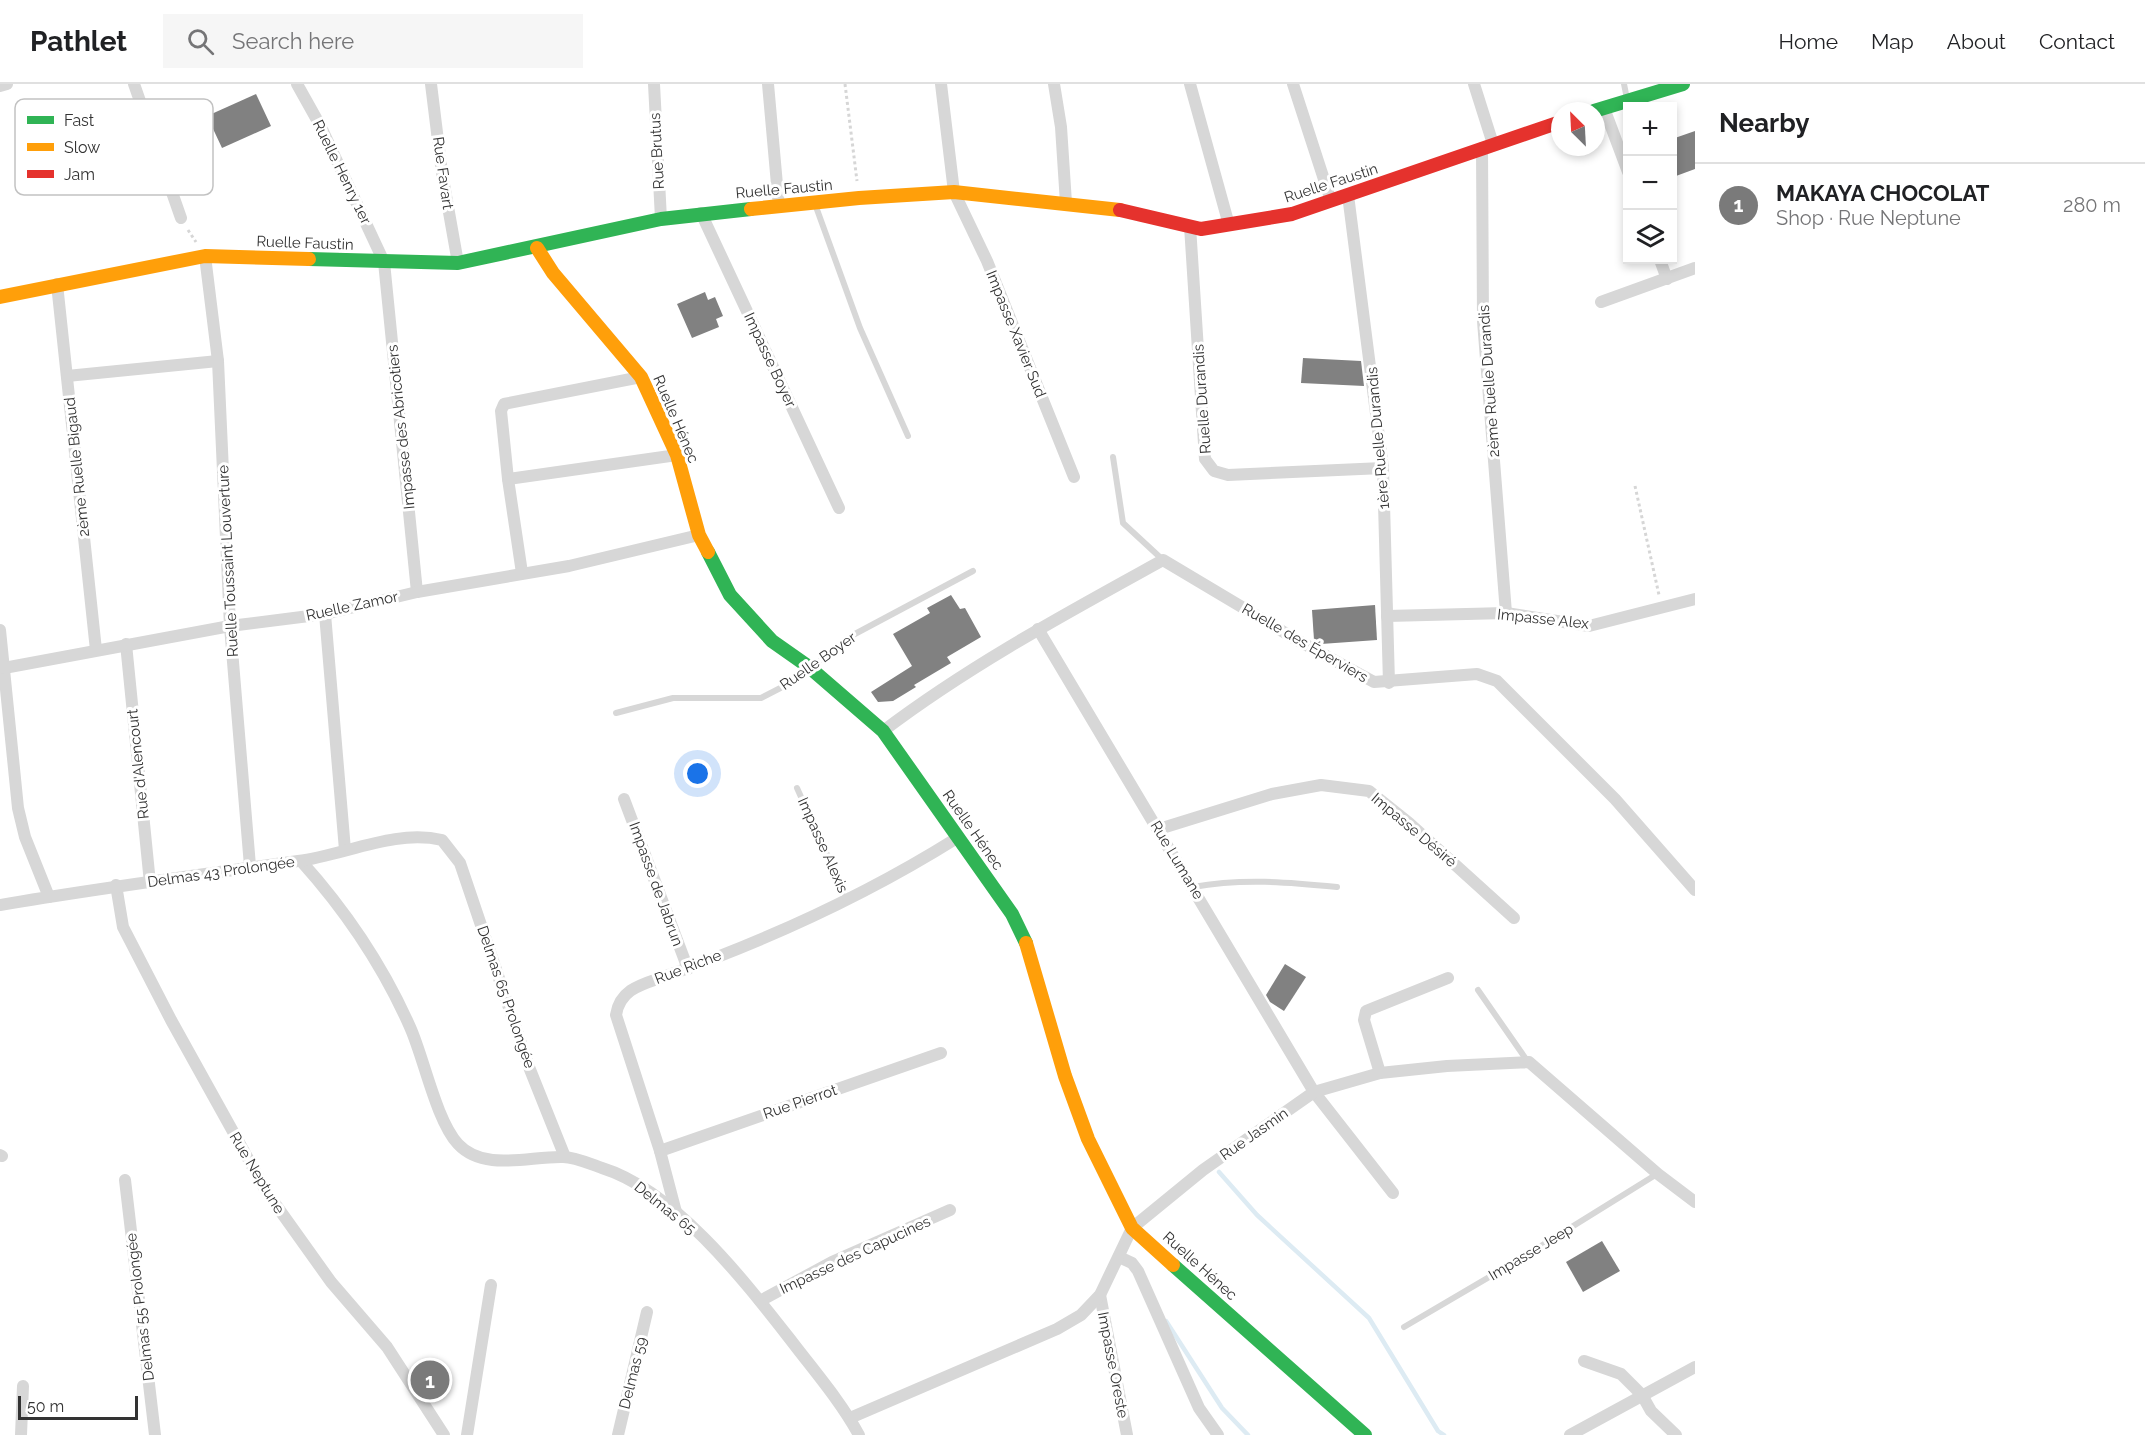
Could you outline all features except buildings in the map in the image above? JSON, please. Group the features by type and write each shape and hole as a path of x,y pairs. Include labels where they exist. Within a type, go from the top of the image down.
{"street":[{"path":"0,86 7,84"},
{"path":"134,84 139,99"},
{"name":"Ruelle Henry 1er","path":"297,84 321,127 384,262"},
{"name":"Rue Favart","path":"431,84 442,174 458,262"},
{"name":"Rue Brutus","path":"654,84 661,219"},
{"path":"768,84 779,207"},
{"name":"Impasse Xavier Sud","path":"941,84 954,192 987,261 1074,477"},
{"path":"1054,84 1061,127 1066,203"},
{"path":"1190,84 1228,225"},
{"path":"1293,84 1331,201"},
{"name":"2ème Ruelle Durandis","path":"1474,84 1487,146 1483,321 1506,613"},
{"path":"1605,107 1683,84"},
{"path":"1605,122 1623,161"},
{"name":"Ruelle Faustin","path":"0,297 205,256 458,262 537,248 661,219 701,213 859,198 954,192 1109,208 1201,229 1292,214 1551,125"},
{"path":"173,195 181,218"},
{"name":"1ère Ruelle Durandis","path":"1348,195 1383,468 1389,683"},
{"name":"Impasse Boyer","path":"701,213 839,508"},
{"name":"Ruelle Durandis","path":"1190,226 1205,459 1214,471 1228,476 1383,468"},
{"name":"Ruelle Hénec","path":"537,248 553,273 641,377 677,455 699,536 729,595 772,641 809,667 883,731 1012,914 1030,952 1065,1076 1088,1139 1132,1228 1365,1435"},
{"name":"Ruelle Toussaint Louverture","path":"205,256 218,361 230,626 250,866"},
{"name":"Impasse des Abricotiers","path":"384,262 417,592"},
{"path":"1661,264 1667,279"},
{"path":"1601,302 1695,268"},
{"name":"2ème Ruelle Bigaud","path":"57,284 96,650"},
{"path":"68,376 218,361"},
{"path":"522,573 508,479 501,411 504,404 641,377"},
{"path":"508,479 677,455"},
{"name":"Ruelle Zamor","path":"4,668 230,626 325,614 417,592 569,566 699,536"},
{"path":"883,731 933,693 1038,629 1163,560"},
{"name":"Ruelle des Éperviers","path":"1163,560 1297,640 1374,682 1389,683 1477,674 1497,681 1615,799 1695,890"},
{"name":"Impasse Alex","path":"1387,616 1506,613 1588,626 1695,599"},
{"path":"325,614 345,850"},
{"name":"Rue Lumane","path":"1038,629 1314,1092 1393,1193"},
{"path":"0,630 18,808 25,837 49,897"},
{"name":"Rue d'Alencourt","path":"126,644 150,883"},
{"name":"Impasse Désiré","path":"1159,830 1272,794 1321,784 1369,791 1409,823 1514,918"},
{"name":"Impasse de Jabrun","path":"624,799 688,969"},
{"name":"Delmas 43 Prolongée","path":"0,905 116,885 150,883 250,866 301,861 345,850 417,837 442,840"},
{"name":"Rue Riche","path":"676,1213 660,1151 616,1015 617,1005 622,996 633,988 688,969 848,901 957,838"},
{"name":"Delmas 65 Prolongée","path":"442,840 460,863 529,1067 565,1157"},
{"name":"Delmas 65","path":"301,861 325,888 388,978 411,1029 445,1120 458,1143 472,1154 488,1160 565,1157 605,1168 643,1186 676,1213 715,1251 760,1301 850,1418 859,1435"},
{"name":"Rue Neptune","path":"116,885 123,927 175,1027 266,1191 331,1282 387,1347 444,1435"},
{"path":"1380,1073 1364,1020 1366,1011 1448,978"},
{"name":"Rue Pierrot","path":"660,1151 941,1053"},
{"path":"1528,1062 1658,1174 1695,1202"},
{"name":"Rue Jasmin","path":"850,1418 1057,1329 1081,1315 1100,1296 1132,1228 1203,1170 1314,1092 1380,1073 1447,1066 1528,1062"},
{"name":"Delmas 55 Prolongée","path":"125,1179 155,1435"},
{"name":"Impasse des Capucines","path":"760,1301 832,1262 950,1210"},
{"path":"1119,1257 1132,1263 1138,1271 1195,1399 1218,1435"},
{"path":"467,1435 491,1285"},
{"name":"Impasse Oreste","path":"1100,1296 1127,1435"},
{"name":"Delmas 59","path":"618,1435 647,1312"},
{"path":"1584,1361 1621,1374 1642,1395 1651,1411 1676,1435"},
{"path":"1570,1435 1695,1367"},
{"path":"21,1435 24,1386"}],"lane":[{"path":"1624,84 1627,100"},
{"path":"814,204 860,328 908,436"},
{"path":"1113,457 1123,523 1163,560"},
{"name":"Ruelle Boyer","path":"616,713 673,698 760,698 792,682 853,635 973,571"},
{"name":"Impasse Alexis","path":"797,788 848,901"},
{"path":"1193,887 1222,881 1264,880 1337,887"},
{"path":"1478,990 1528,1062"},
{"name":"Impasse Jeep","path":"1404,1327 1525,1257 1658,1174"}],"path":[{"path":"845,84 859,198"},
{"path":"181,218 205,256"},
{"path":"1635,486 1661,609"}],"waterway":[{"path":"1219,1172 1257,1215 1369,1318 1438,1431 1444,1435"},
{"path":"1166,1321 1222,1408 1248,1435"}],"traffic: fast":[{"path":"1605,108 1683,84"},
{"path":"309,259 458,263 661,219 751,209"},
{"path":"708,552 730,595 772,641 809,667 883,731 1012,914 1026,943"},
{"path":"1173,1265 1365,1435"}],"traffic: slow":[{"path":"751,209 859,198 954,192 1120,210"},
{"path":"537,248 553,273 641,377 677,455 699,535 708,552"},
{"path":"0,297 205,256 309,259"},
{"path":"1026,943 1065,1076 1088,1139 1132,1228 1173,1265"}],"traffic: jam":[{"path":"1120,210 1201,229 1292,214 1551,125"}],"place":[{"name":"MAKAYA CHOCOLAT","path":"430,1380"}]}
